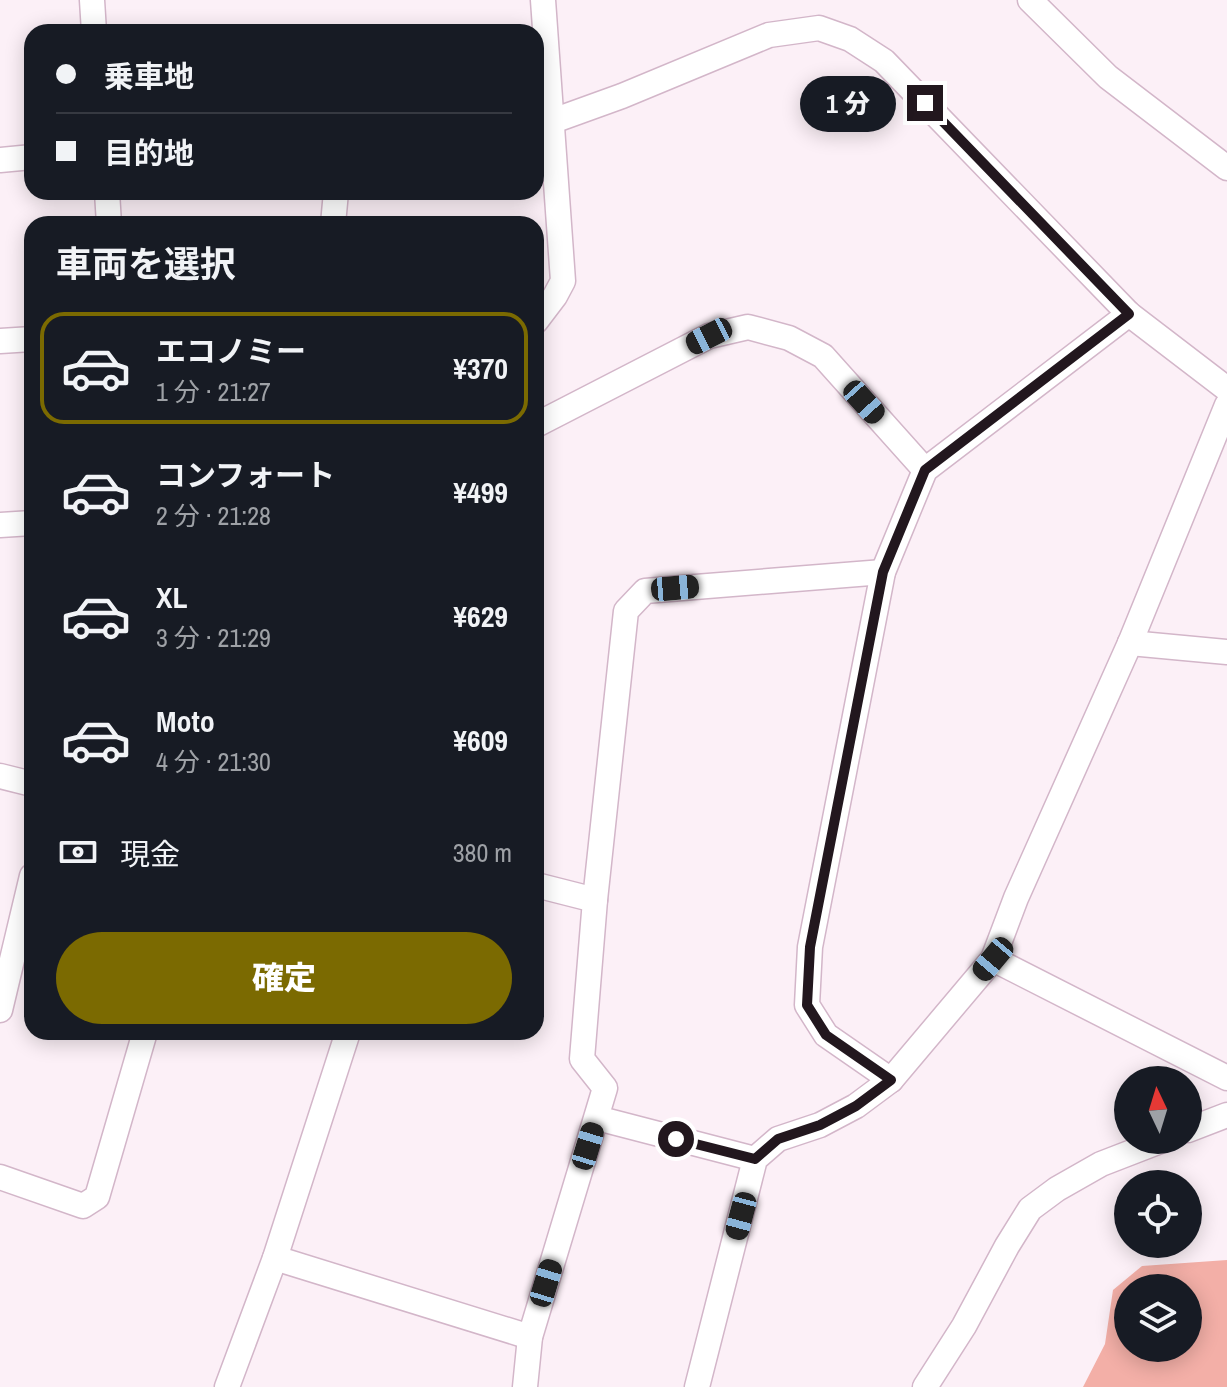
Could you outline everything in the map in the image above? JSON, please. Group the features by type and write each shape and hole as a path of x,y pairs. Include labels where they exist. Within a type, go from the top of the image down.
{"street":[{"path":"92,0 94,24"},
{"path":"543,0 543,24"},
{"path":"1030,0 1108,77 1227,168"},
{"path":"544,122 622,96 769,35 819,28 850,39 884,61 1129,314 1227,389"},
{"path":"544,130 563,281 544,310"},
{"path":"0,160 24,158"},
{"path":"891,1080 826,1035 807,1005 810,947 883,572 925,470 1129,314"},
{"path":"544,421 709,336 748,327 789,338 823,356 925,470"},
{"path":"0,341 24,340"},
{"path":"697,1387 755,1159 778,1139 820,1125 856,1106 891,1080 993,959 1016,898 1130,643 1227,405"},
{"path":"0,525 24,524"},
{"path":"525,1387 530,1337 605,1088 582,1059 595,900 626,611 645,591 883,572"},
{"path":"1130,643 1227,652"},
{"path":"0,776 24,782"},
{"path":"544,887 595,900"},
{"path":"0,1010 24,910"},
{"path":"993,959 1227,1078"},
{"path":"0,1177 83,1206 97,1197 143,1040"},
{"path":"227,1387 275,1258 345,1040"},
{"path":"1202,1125 1227,1115"},
{"path":"597,1118 755,1159"},
{"path":"925,1387 964,1326 1030,1209 1057,1189 1101,1164 1127,1154"},
{"path":"275,1258 530,1337"}],"shaded area":[{"path":"1227,1260 1227,1387 1083,1387 1105,1344 1114,1289 1114,1362 1202,1362 1202,1274 1132,1274 1142,1266"}],"route":[{"path":"676,1139 755,1159 778,1139 820,1125 856,1106 891,1080 826,1035 807,1005 810,947 883,572 925,470 1129,314 925,103"}]}
